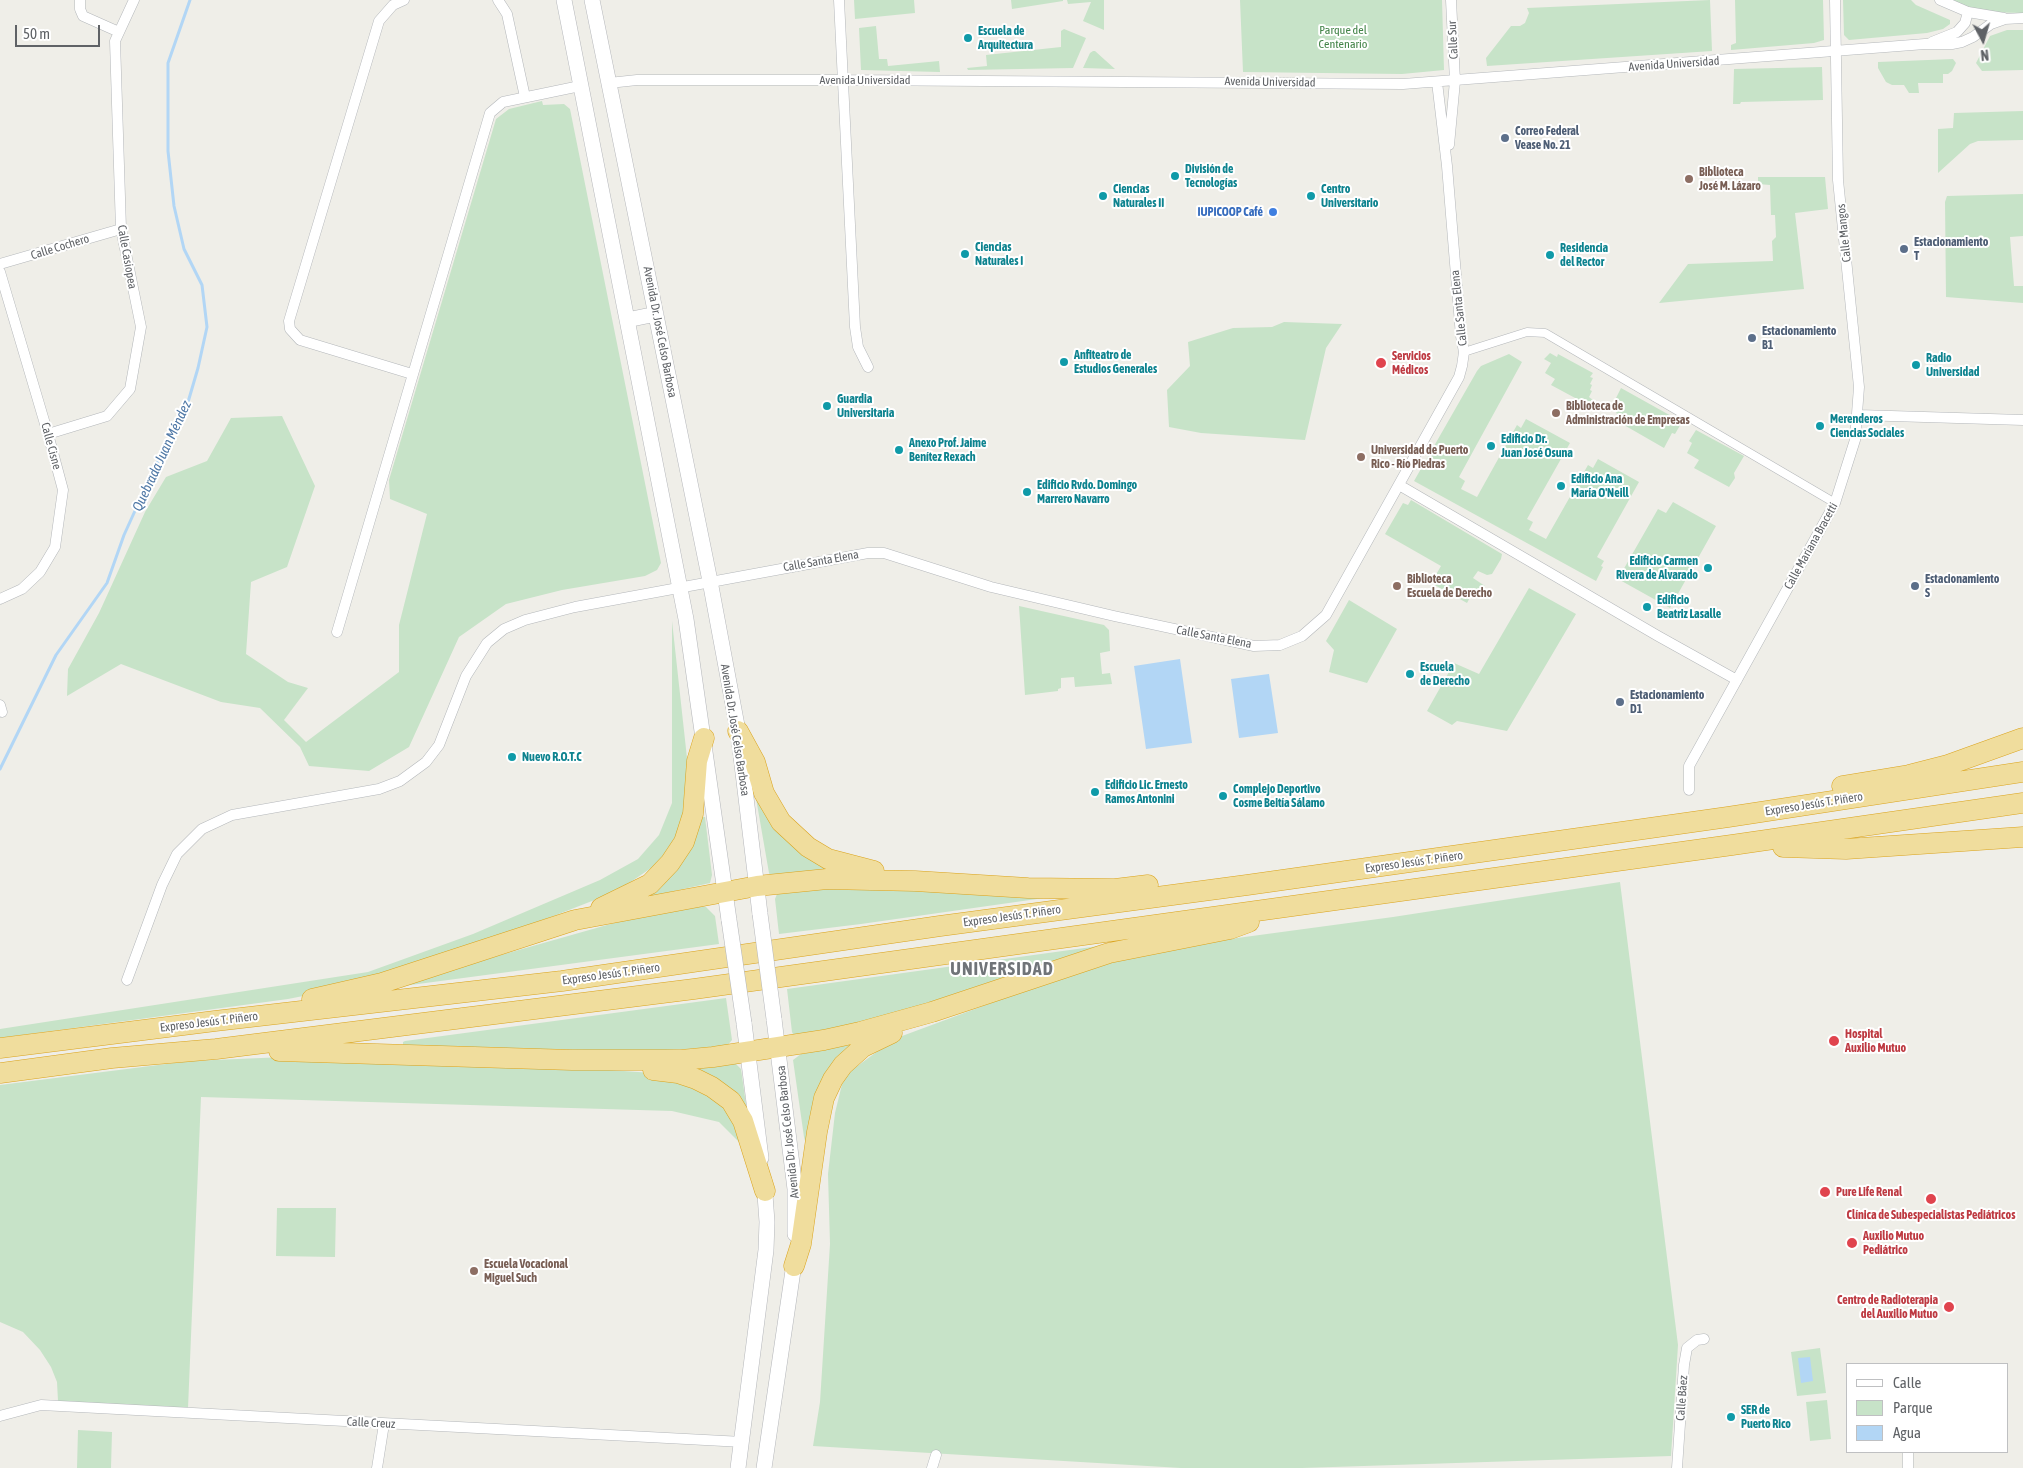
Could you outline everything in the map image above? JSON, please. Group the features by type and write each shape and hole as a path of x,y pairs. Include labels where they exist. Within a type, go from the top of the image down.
{"highway":[{"path":"738,732 755,762 764,793 781,822 792,834 808,847 828,859 848,866 915,880"},
{"path":"575,920 650,884 675,856 684,842 693,814 697,761 704,738"},
{"path":"1728,817 1806,792 1909,775 1948,765 2023,738"},
{"name":"Expreso Jesús T. Piñero","path":"0,1048 562,981 940,926 1247,886 1728,817 2023,772"},
{"name":"Expreso Jesús T. Piñero","path":"0,1073 694,989 1732,846 2023,803"},
{"path":"1732,846 1846,849 2023,837"},
{"path":"215,1021 382,983 575,920 757,886 827,879 915,880 1028,888 1115,889 1168,883 1247,886"},
{"path":"216,1048 572,1060 681,1060 779,1048 860,1032 932,1012 1109,953 1230,929 1293,906"},
{"path":"794,1266 801,1244 820,1114 828,1088 843,1065 863,1048 932,1012"},
{"path":"572,1060 678,1074 696,1079 721,1093 737,1109 743,1121 765,1191"}],"main road":[{"path":"564,0 680,587 704,738 748,1052 765,1191 766,1250 743,1442 738,1468"},
{"name":"Avenida Dr. José Celso Barbosa","path":"592,0 710,581 738,732 760,914 779,1048 795,1189 794,1266 764,1468"},
{"path":"627,320 656,314"}],"street":[{"path":"80,0 80,10 83,16 119,32"},
{"name":"Calle Casiopea","path":"48,434 107,416 130,389 141,327 121,229 114,41 134,0"},
{"path":"404,0 393,5 380,21 289,321 290,329 300,340 412,374"},
{"path":"498,0 507,14 525,96"},
{"path":"840,0 855,327 858,348 868,367"},
{"name":"Calle Sur","path":"1451,0 1455,81"},
{"name":"Calle Mangos","path":"1834,0 1838,180 1859,386 1858,415"},
{"path":"1940,0 1968,12 2005,19"},
{"name":"Avenida Universidad","path":"1929,43 1957,32 1965,23 1968,12"},
{"name":"Avenida Universidad","path":"609,83 646,80 844,80 1402,84 1962,42 1973,37 1991,24 2005,19 2023,18"},
{"name":"Calle Santa Elena","path":"1447,166 1455,81"},
{"name":"Calle Santa Elena","path":"127,980 162,885 177,854 202,830 232,815 379,789 400,781 426,762 439,745 466,676 487,643 504,629 525,620 575,607 853,554 884,553 991,587 1254,646 1280,645 1302,636 1326,615 1459,377 1464,352 1459,320 1447,166 1437,82"},
{"path":"337,632 490,113 503,102 580,86"},
{"name":"Calle Cochero","path":"0,264 121,229"},
{"name":"Calle Cisne","path":"0,272 63,490 55,547 40,572 22,589 0,599"},
{"path":"1464,352 1527,332 1546,333 1835,503"},
{"path":"1858,415 2023,420"},
{"name":"Calle Mariana Bracetti","path":"1688,790 1689,766 1835,503 1856,440 1858,415"},
{"path":"1399,485 1650,632 1737,680"},
{"name":"Calle Báez","path":"1677,1468 1684,1365 1687,1348 1697,1340 1704,1339"},
{"name":"Calle Creuz","path":"0,1416 41,1405 743,1442"},
{"path":"377,1468 384,1424"},
{"path":"1908,1453 1908,1468"},
{"path":"932,1468 936,1455"}],"green space":[{"path":"854,0 914,0 915,13 855,19"},
{"path":"1011,0 1063,0 1063,1 1012,9"},
{"path":"1067,0 1104,0 1104,30 1083,21 1091,2 1068,4"},
{"name":"Parque del Centenario","path":"1240,0 1442,0 1444,70 1402,74 1243,72"},
{"path":"1710,0 1712,51 1487,66 1486,58 1511,26 1520,26 1525,23 1529,13 1527,8"},
{"path":"1735,0 1823,0 1824,40 1814,43 1731,50 1731,45 1736,43"},
{"path":"1843,0 1911,0 1916,5 1950,20 1950,24 1943,29 1927,33 1849,40 1844,35"},
{"path":"1948,0 2023,0 2023,13 1983,12"},
{"path":"876,26 879,59 887,59 888,66 939,61 940,72 861,70 859,28"},
{"path":"1064,29 1086,38 1073,68 968,70 967,68 987,66 986,55 1061,47 1061,31"},
{"path":"2007,30 2023,30 2023,70 1982,71 1976,63 1990,36"},
{"path":"1093,51 1115,69 1083,68 1090,53"},
{"path":"1953,59 1956,63 1952,71 1948,74 1943,74 1943,83 1918,83 1919,93 1909,93 1904,85 1892,85 1886,82 1878,68 1878,62"},
{"path":"1822,67 1823,100 1741,102 1740,104 1733,104 1734,69"},
{"path":"542,101 543,105 564,104 570,109 661,563 657,570 645,576 562,590 506,604 459,637 409,747 369,771 309,766 300,747 260,708 221,702 121,664 67,696 68,669 99,613 145,512 166,477 207,461 231,418 282,416 315,486 287,567 251,582 246,654 288,682 308,688 284,720 306,742 399,672 399,625 427,514 390,499 389,480 496,119 509,109"},
{"path":"2023,111 2023,140 1978,141 1970,144 1938,173 1938,129 1953,128 1954,113"},
{"path":"1758,177 1825,177 1828,209 1795,213 1804,289 1659,303 1688,264 1773,261 1772,241 1776,237 1775,215 1771,215 1770,185 1758,184"},
{"path":"2023,194 2023,236 2010,237 2014,286 2023,286 2023,303 1946,297 1945,202 1947,196"},
{"path":"1284,322 1342,324 1326,348 1305,440 1201,433 1169,427 1167,390 1190,366 1188,342 1233,328 1272,327"},
{"path":"1550,353 1557,357 1558,354 1593,373 1590,377 1593,378 1590,384 1592,385 1590,390 1592,391 1589,397 1593,400 1590,406 1551,385 1555,379 1545,373 1551,363 1544,359"},
{"path":"1509,354 1522,362 1459,477 1465,481 1461,489 1477,497 1517,425 1521,428 1526,419 1570,443 1527,519 1533,522 1529,530 1546,539 1588,465 1593,468 1598,459 1639,482 1597,557 1604,561 1596,581 1414,481 1477,371 1481,366"},
{"path":"1621,388 1682,422 1675,434 1672,433 1664,448 1624,425 1627,419 1616,413 1622,402 1616,398"},
{"path":"1696,430 1744,456 1734,473 1735,478 1729,487 1694,468 1699,460 1687,453 1692,443 1689,441"},
{"path":"1411,500 1502,554 1492,574 1487,575 1478,571 1473,578 1485,586 1481,596 1473,592 1467,603 1431,583 1441,566 1385,534 1403,503 1408,505"},
{"path":"1673,502 1716,526 1670,608 1618,579 1658,509 1666,513"},
{"path":"1529,588 1576,614 1507,731 1457,721 1452,725 1427,711 1454,663 1479,674"},
{"path":"1349,600 1397,629 1367,683 1329,672 1334,650 1326,641"},
{"path":"1019,606 1104,625 1109,630 1110,651 1100,653 1102,674 1110,673 1112,684 1075,687 1074,677 1061,678 1061,688 1058,691 1025,695"},
{"path":"672,621 687,758 687,794 683,826 657,864 615,892 477,946 369,983 288,999 0,1038 0,1029 368,972 473,934 600,880 638,859 659,835 672,803"},
{"path":"753,781 829,864 827,872 771,877"},
{"path":"700,817 705,817 712,875 710,883 648,897 648,894"},
{"path":"1620,882 1678,1345 1671,1456 1302,1468 1181,1468 813,1446 820,1402 830,1244 828,1174 835,1113 844,1076 894,1039 1126,953 1393,917"},
{"path":"827,889 1012,892 1044,898 779,934 775,899 777,894"},
{"path":"699,906 706,907 715,916 719,944 403,986 402,983 645,915"},
{"path":"1099,946 870,1022 794,1036 792,1032 787,989"},
{"path":"726,998 732,1040 726,1047 645,1051 405,1047 403,1045 405,1041"},
{"path":"857,1043 808,1151 804,1137 793,1060 801,1054"},
{"path":"285,1057 580,1068 667,1074 728,1102 742,1145 719,1122 672,1111 201,1097 188,1408 58,1401 57,1382 51,1367 40,1350 23,1332 0,1322 0,1085 190,1061"},
{"path":"735,1063 741,1069 747,1111 691,1067"},
{"path":"277,1208 336,1208 335,1257 276,1256"},
{"path":"1820,1348 1826,1393 1797,1396 1791,1352"},
{"path":"1827,1400 1831,1439 1810,1441 1806,1402"},
{"path":"78,1430 112,1432 111,1468 77,1468"}],"water":[{"path":"1180,659 1192,743 1146,749 1134,666"},
{"path":"1269,674 1278,733 1239,738 1231,679"},
{"path":"1810,1357 1813,1381 1801,1383 1798,1358"}],"waterway":[{"name":"Quebrada Juan Méndez","path":"0,769 56,655 107,583 124,535 154,469 186,409 198,368 207,327 202,285 184,249 174,206 168,151 168,63 190,0"}],"place":[{"name":"Escuela de Arquitectura","path":"968,38"},
{"name":"Correo Federal Vease No. 21","path":"1505,138"},
{"name":"División de Tecnologías","path":"1175,176"},
{"name":"Biblioteca José M. Lázaro","path":"1689,179"},
{"name":"Ciencias Naturales II","path":"1103,196"},
{"name":"Centro Universitario","path":"1311,196"},
{"name":"IUPICOOP Café","path":"1273,212"},
{"name":"Estacionamiento T","path":"1904,249"},
{"name":"Ciencias Naturales I","path":"965,254"},
{"name":"Residencia del Rector","path":"1550,255"},
{"name":"Estacionamiento B1","path":"1752,338"},
{"name":"Anfiteatro de Estudios Generales","path":"1064,362"},
{"name":"Servicios Médicos","path":"1381,363"},
{"name":"Radio Universidad","path":"1916,365"},
{"name":"Guardia Universitaria","path":"827,406"},
{"name":"Biblioteca de Administración de Empresas","path":"1556,413"},
{"name":"Merenderos Ciencias Sociales","path":"1820,426"},
{"name":"Edificio Dr. Juan José Osuna","path":"1491,446"},
{"name":"Anexo Prof. Jaime Benítez Rexach","path":"899,450"},
{"name":"Universidad de Puerto Rico - Río Piedras","path":"1361,457"},
{"name":"Edificio Ana María O'Neill","path":"1561,486"},
{"name":"Edificio Rvdo. Domingo Marrero Navarro","path":"1027,492"},
{"name":"Edificio Carmen Rivera de Alvarado","path":"1708,568"},
{"name":"Biblioteca Escuela de Derecho","path":"1397,586"},
{"name":"Estacionamiento S","path":"1915,586"},
{"name":"Edificio Beatriz Lasalle","path":"1647,607"},
{"name":"Escuela de Derecho","path":"1410,674"},
{"name":"Estacionamiento D1","path":"1620,702"},
{"name":"Nuevo R.O.T.C","path":"512,757"},
{"name":"Edificio Lic. Ernesto Ramos Antonini","path":"1095,792"},
{"name":"Complejo Deportivo Cosme Beitía Sálamo","path":"1223,796"},
{"name":"Hospital Auxilio Mutuo","path":"1834,1041"},
{"name":"Pure Life Renal","path":"1825,1192"},
{"name":"Clínica de Subespecialistas Pediátricos","path":"1931,1199"},
{"name":"Auxilio Mutuo Pediátrico","path":"1852,1243"},
{"name":"Escuela Vocacional Miguel Such","path":"474,1271"},
{"name":"Centro de Radioterapia del Auxilio Mutuo","path":"1949,1307"},
{"name":"SER de Puerto Rico","path":"1731,1417"}],"district":[{"name":"UNIVERSIDAD","path":"1002,969"}]}
